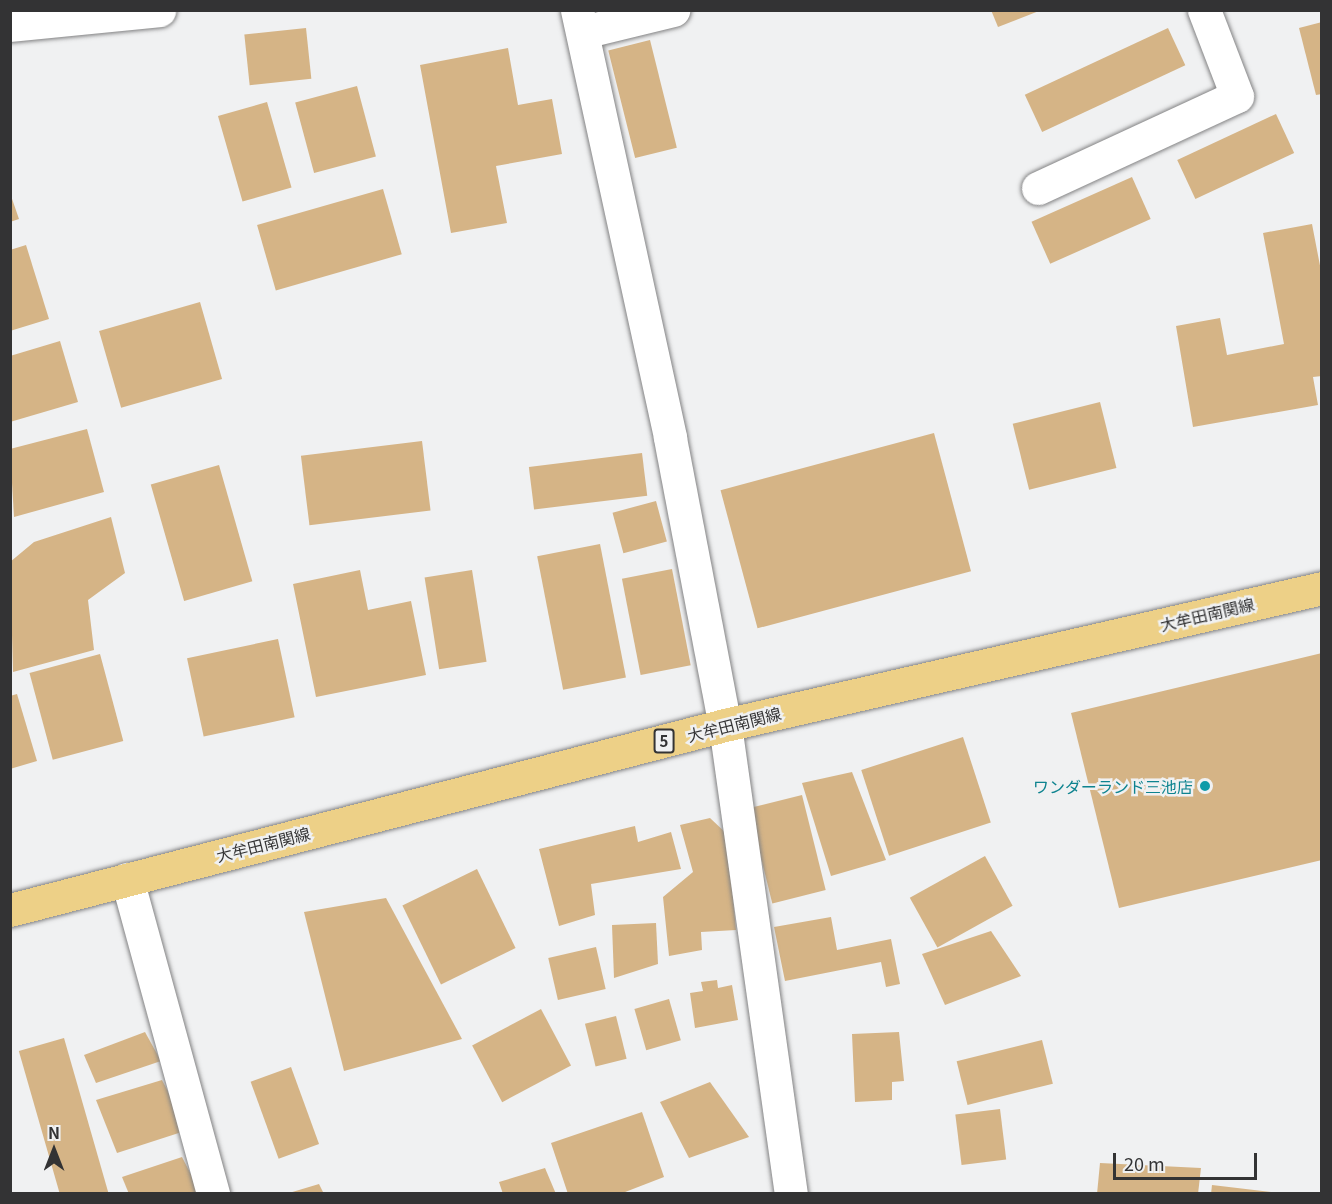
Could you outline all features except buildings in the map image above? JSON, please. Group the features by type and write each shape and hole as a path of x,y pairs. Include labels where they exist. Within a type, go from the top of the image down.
{"main road":[{"name":"大牟田南関線","path":"10,910 725,725 1322,588"}],"street":[{"path":"10,25 159,10"},
{"path":"673,10 580,21 670,438 725,725 791,1194"},
{"path":"1038,188 1237,96 1204,10"},
{"path":"127,879 213,1194"}],"place":[{"name":"ワンダーランド三池店","path":"1205,786"}]}
